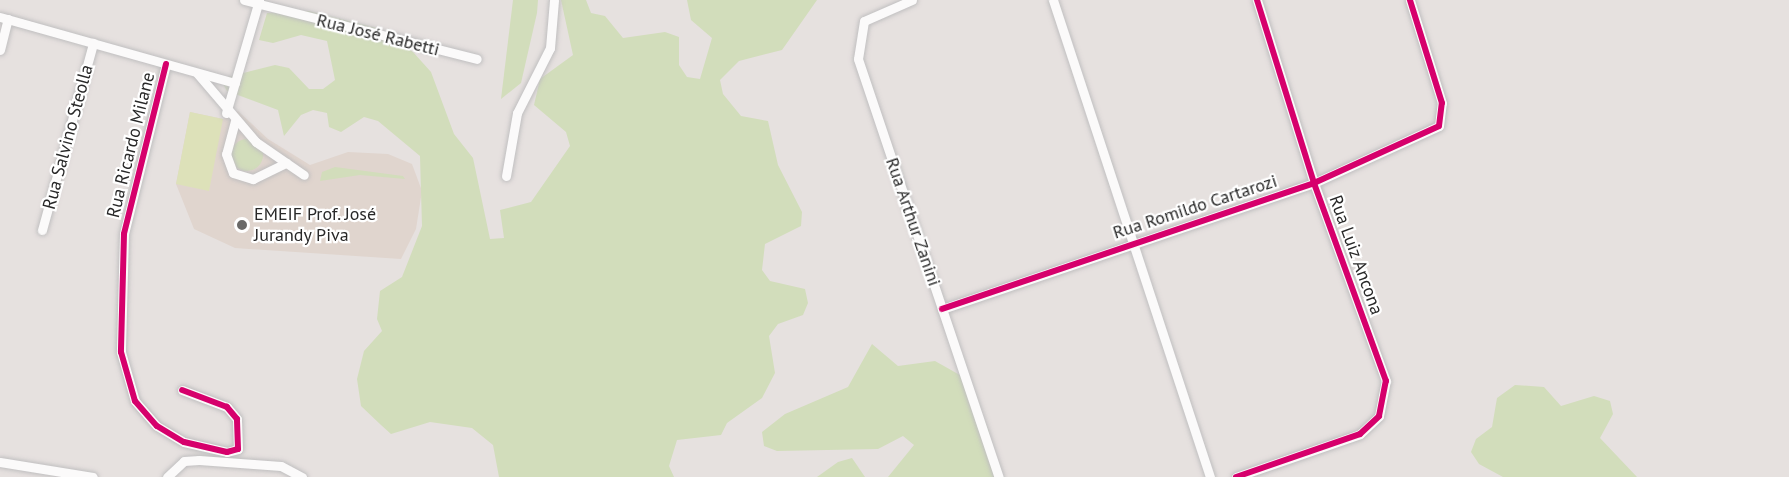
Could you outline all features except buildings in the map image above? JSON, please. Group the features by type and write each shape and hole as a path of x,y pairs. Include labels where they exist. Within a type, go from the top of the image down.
{"street":[{"name":"Rua José Rabetti","path":"244,0 477,59"},
{"path":"506,176 517,114 550,48 554,0"},
{"name":"Rua Arthur Zanini","path":"912,0 864,21 859,34 858,59 999,477"},
{"path":"1053,0 1210,477"},
{"name":"Rua Luiz Ancona","path":"1236,477 1360,434 1378,416 1386,381 1314,183 1257,0"},
{"name":"Rua Romildo Cartarozi","path":"942,309 1314,183 1420,137 1439,126 1443,113 1410,0"},
{"path":"226,113 258,2"},
{"path":"0,50 4,18 235,83"},
{"name":"Rua Salvino Steolla","path":"42,230 93,43"},
{"name":"Rua Ricardo Milane","path":"166,64 124,234 121,352 135,401 158,426 184,442 228,452 238,449 237,419 227,407 182,390"},
{"path":"197,73 226,113 286,163 304,175"},
{"path":"235,121 226,154 233,173 253,179 286,163"},
{"path":"167,477 184,461 199,460 281,466 302,477"},
{"path":"0,462 93,477"}],"shaded area":[{"path":"238,111 268,139 310,165 348,152 388,154 412,164 422,191 416,229 401,259 235,248 194,229 176,184 190,112 223,119"}],"green space":[{"path":"513,0 538,0 537,13 521,83 501,99"},
{"path":"561,0 586,0 591,13 605,16 623,38 665,32 679,37 679,65 687,77 700,79 712,38 691,20 687,0 817,0 782,50 739,61 720,80 723,94 741,116 768,121 778,165 802,212 801,226 765,244 762,270 770,281 805,289 808,303 803,315 778,324 769,336 775,373 762,398 727,423 721,435 677,440 669,466 674,477 499,477 493,445 472,428 430,422 391,434 361,406 357,379 364,351 382,331 377,319 380,291 402,277 422,226 420,156 378,121 364,117 341,132 329,127 327,113 313,110 301,115 284,136 278,110 227,91 220,79 275,65 289,68 309,89 323,89 335,80 327,41 301,35 273,43 259,40 267,13 309,11 377,28 413,52 431,72 454,134 473,158 490,239 504,238 500,210 531,202 570,146 566,132 534,105 540,79 573,55"},
{"path":"190,112 223,119 209,191 176,184"},
{"path":"247,139 259,143 263,155 259,167 247,171 235,167 231,155 235,143"},
{"path":"335,167 403,176 405,179 360,175 320,181 322,172"},
{"path":"872,344 898,366 935,361 967,379 989,431 994,477 888,477 914,445 903,436 878,449 777,451 764,446 762,432 785,414 848,387"},
{"path":"1515,385 1544,387 1561,406 1594,396 1610,401 1613,414 1600,438 1637,477 1503,477 1479,464 1471,452 1476,439 1492,427 1497,398"},
{"path":"852,458 865,477 817,477 838,462"}],"cycle path":[{"path":"1236,477 1360,434 1379,416 1386,381 1314,183 1257,0"},
{"path":"942,309 1314,183 1439,126 1442,103 1410,0"},
{"path":"166,64 124,234 121,352 135,401 157,426 184,442 227,452 238,449 237,419 227,407 182,390"}],"place":[{"name":"EMEIF Prof. José Jurandy Piva","path":"242,225"}]}
